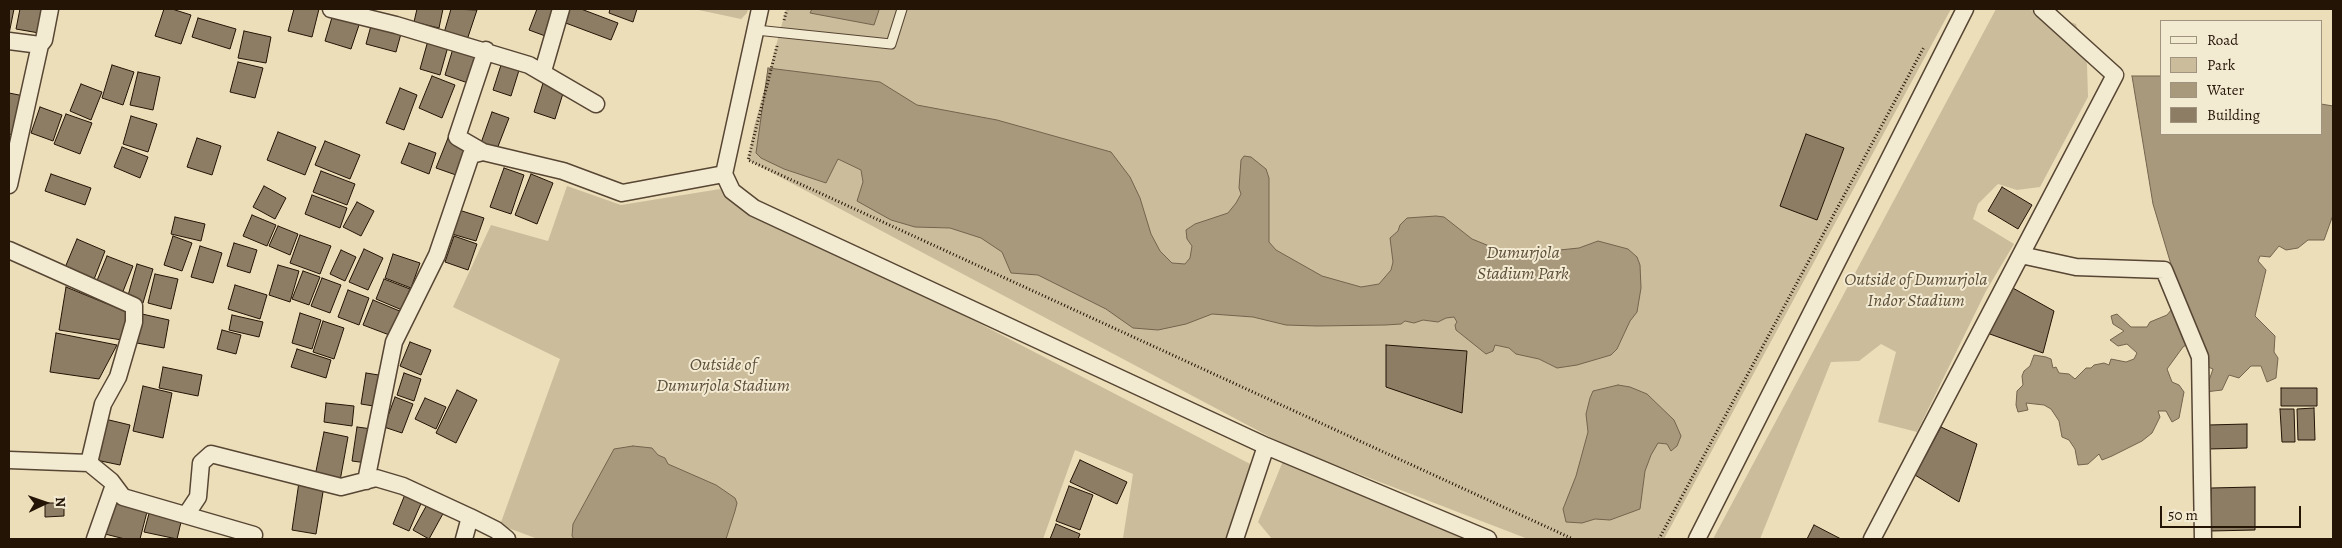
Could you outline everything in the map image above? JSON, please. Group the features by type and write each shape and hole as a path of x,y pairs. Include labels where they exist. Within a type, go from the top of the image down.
{"street":[{"path":"9,179 50,9"},
{"path":"332,9 486,50 543,71 596,104"},
{"path":"543,71 561,9"},
{"path":"760,9 724,174 732,191 754,208 1266,446 1488,539"},
{"path":"1697,539 1965,9"},
{"path":"1872,539 2114,75 2042,9"},
{"path":"9,41 32,46 40,45"},
{"path":"486,50 457,137 483,152 563,171 622,193 724,174"},
{"path":"366,481 394,342 437,256 471,155 483,152"},
{"path":"9,250 134,306 134,322 118,377 103,404 89,463"},
{"path":"2021,256 2076,267 2164,270 2200,357 2203,539"},
{"path":"1236,539 1266,446"},
{"path":"186,515 198,497 201,463 211,454 340,487 376,478 403,486 470,517 496,530 507,539"},
{"path":"9,460 89,463 114,484 123,497 254,535"},
{"path":"95,539 114,484"},
{"path":"464,539 470,517"}],"lane":[{"path":"756,30 891,44 902,9"}],"path":[{"path":"786,9 748,160 1573,539"},
{"path":"1659,539 1926,44"}],"green space":[{"path":"694,9 748,9 741,19"},
{"name":"Dumurjola Stadium Park","path":"786,9 1951,9 1664,539 1528,539 1307,454 1270,437 748,160 754,127"},
{"name":"Outside of Dumurjola Indor Stadium","path":"1996,9 2027,9 2076,24 2087,64 2088,97 2040,187 2017,190 1998,184 1978,204 1973,219 2014,244 1986,291 1917,432 1878,422 1896,352 1881,344 1859,361 1831,362 1760,539 1713,539"},
{"name":"Outside of Dumurjola Stadium","path":"567,186 621,205 720,189 1258,468 1226,539 1123,538 1133,474 1075,450 1043,539 538,539 500,525 560,359 453,307 491,225 548,241"},
{"path":"1283,461 1473,539 1272,539 1258,522"}],"water":[{"path":"812,9 879,10 874,25 810,13"},
{"path":"768,68 880,82 917,105 997,120 1111,152 1130,177 1140,198 1151,234 1160,251 1172,263 1185,264 1190,258 1192,246 1187,239 1186,230 1195,224 1228,213 1236,203 1241,194 1239,188 1241,160 1244,156 1251,157 1266,169 1269,178 1269,242 1276,250 1322,276 1361,287 1379,284 1391,270 1393,262 1390,238 1398,231 1400,225 1407,218 1436,216 1444,217 1472,239 1499,250 1550,251 1579,248 1598,241 1628,249 1637,257 1640,265 1641,288 1637,312 1630,321 1617,349 1611,355 1577,365 1557,368 1539,359 1516,354 1509,348 1495,345 1493,351 1486,354 1456,330 1455,325 1457,322 1454,317 1438,322 1423,320 1414,323 1405,321 1401,324 1385,325 1317,326 1286,325 1253,317 1212,314 1186,324 1158,330 1133,328 1106,309 1038,275 1011,273 1002,252 981,238 950,228 915,227 891,220 857,201 863,182 861,170 838,159 826,183 784,169 761,158 756,153"},
{"path":"2132,76 2160,76 2160,135 2322,135 2322,104 2333,106 2333,215 2324,240 2308,240 2298,248 2286,250 2279,246 2270,257 2260,256 2258,261 2266,270 2255,316 2275,336 2274,352 2278,358 2276,378 2267,382 2261,366 2251,366 2239,378 2229,375 2222,390 2205,392 2213,369 2208,367 2195,339 2183,347 2167,369 2172,382 2179,385 2184,392 2179,418 2172,422 2166,411 2158,411 2160,417 2152,433 2142,441 2102,460 2099,454 2088,464 2078,465 2075,449 2069,440 2062,437 2059,421 2051,409 2044,405 2026,403 2028,410 2018,412 2016,405 2017,391 2023,385 2022,376 2024,371 2030,366 2034,355 2051,359 2053,368 2056,367 2059,373 2069,374 2075,379 2086,368 2104,363 2109,365 2111,359 2126,362 2134,359 2137,353 2127,344 2118,346 2110,340 2124,331 2113,324 2111,316 2117,314 2131,327 2147,327 2150,322 2167,315 2181,298 2153,204"},
{"path":"1618,385 1630,387 1647,394 1674,420 1681,436 1677,446 1671,451 1667,444 1658,443 1651,455 1645,471 1640,509 1610,520 1595,519 1582,523 1566,522 1563,509 1576,476 1588,432 1586,414 1590,398 1593,391"},
{"path":"633,446 652,448 658,455 665,458 668,464 716,485 735,498 737,503 726,539 574,539 572,536 573,524 614,449"}],"building":[{"path":"9,9 14,9 9,34"},
{"path":"20,9 43,9 39,33 16,29"},
{"path":"164,9 172,9 191,15 181,44 155,36"},
{"path":"294,9 319,9 312,37 288,31"},
{"path":"417,9 443,9 439,28 414,22"},
{"path":"451,9 477,10 467,40 444,33"},
{"path":"537,9 558,9 548,37 529,30"},
{"path":"568,9 581,9 618,23 611,40 563,22"},
{"path":"610,9 637,9 633,22 609,13"},
{"path":"333,14 360,22 351,49 325,41"},
{"path":"198,18 236,29 230,49 192,37"},
{"path":"372,22 402,30 396,52 366,44"},
{"path":"244,31 271,37 266,63 238,58"},
{"path":"429,37 449,43 440,75 420,69"},
{"path":"455,42 479,50 468,83 445,75"},
{"path":"238,62 263,68 255,98 230,92"},
{"path":"502,62 520,67 511,96 493,90"},
{"path":"112,65 134,72 123,105 102,98"},
{"path":"138,72 160,77 153,110 130,105"},
{"path":"432,76 455,85 442,118 419,108"},
{"path":"544,80 565,87 555,119 534,112"},
{"path":"81,84 102,92 91,120 70,111"},
{"path":"400,88 417,95 404,130 386,123"},
{"path":"9,93 24,96 17,136 9,134"},
{"path":"40,107 62,115 53,141 31,133"},
{"path":"492,112 509,118 497,149 481,143"},
{"path":"66,114 92,123 80,154 54,144"},
{"path":"131,116 157,124 148,152 123,144"},
{"path":"278,132 316,147 305,175 267,160"},
{"path":"1806,134 1844,148 1817,220 1780,206"},
{"path":"197,138 221,146 212,175 187,167"},
{"path":"448,138 467,145 456,175 436,168"},
{"path":"325,141 360,155 350,179 315,165"},
{"path":"409,143 436,153 429,174 401,163"},
{"path":"122,147 148,157 140,178 114,167"},
{"path":"504,168 524,175 511,214 490,207"},
{"path":"321,171 355,184 347,205 313,192"},
{"path":"51,174 91,188 85,205 45,191"},
{"path":"531,174 553,183 537,224 515,215"},
{"path":"264,186 286,198 275,219 253,207"},
{"path":"2002,187 2032,205 2018,229 1988,211"},
{"path":"312,195 347,208 340,228 305,214"},
{"path":"357,202 374,211 361,236 343,227"},
{"path":"459,210 484,218 476,241 452,234"},
{"path":"252,215 276,225 267,246 243,236"},
{"path":"175,217 205,224 201,241 171,234"},
{"path":"278,226 298,234 290,255 269,246"},
{"path":"300,235 331,246 320,274 290,263"},
{"path":"173,236 192,243 182,271 164,265"},
{"path":"454,236 477,244 468,270 445,262"},
{"path":"77,239 105,251 93,282 64,270"},
{"path":"234,243 257,250 250,273 227,266"},
{"path":"200,246 222,253 213,283 191,277"},
{"path":"364,249 383,258 368,290 349,282"},
{"path":"341,250 356,257 345,281 330,274"},
{"path":"393,254 420,263 411,288 385,278"},
{"path":"107,256 133,266 122,294 96,283"},
{"path":"137,264 153,269 143,303 127,299"},
{"path":"278,265 299,271 290,302 269,295"},
{"path":"303,271 320,277 309,305 292,299"},
{"path":"155,274 178,279 171,309 148,303"},
{"path":"322,278 341,285 330,313 311,306"},
{"path":"384,279 410,289 402,310 376,299"},
{"path":"235,285 267,295 260,319 228,309"},
{"path":"66,287 127,312 122,340 59,330"},
{"path":"2011,287 2054,311 2043,353 1987,333"},
{"path":"348,290 369,298 359,325 338,317"},
{"path":"373,300 402,312 392,336 363,325"},
{"path":"300,313 321,320 312,349 292,343"},
{"path":"142,314 169,320 164,348 137,343"},
{"path":"232,315 263,322 259,337 229,330"},
{"path":"323,321 344,328 334,359 313,352"},
{"path":"222,330 241,335 236,354 217,349"},
{"path":"56,333 117,345 99,379 50,372"},
{"path":"410,342 431,350 421,375 400,366"},
{"path":"1386,345 1467,351 1462,413 1386,387"},
{"path":"297,349 331,360 326,378 291,367"},
{"path":"163,367 202,375 198,396 159,388"},
{"path":"366,373 385,376 380,407 361,404"},
{"path":"404,373 421,379 414,401 397,395"},
{"path":"143,386 172,393 163,438 133,431"},
{"path":"2281,388 2317,388 2317,406 2281,406"},
{"path":"457,390 477,400 456,443 436,433"},
{"path":"395,397 413,404 402,433 384,427"},
{"path":"425,398 446,407 436,429 415,419"},
{"path":"326,403 354,406 352,426 324,422"},
{"path":"2314,408 2315,440 2298,440 2297,409"},
{"path":"2280,409 2294,409 2295,442 2282,442"},
{"path":"105,419 130,425 120,465 96,460"},
{"path":"2247,424 2247,448 2208,449 2208,425"},
{"path":"357,427 372,429 367,463 352,461"},
{"path":"1941,427 1977,444 1959,502 1915,475"},
{"path":"324,432 348,437 340,481 315,476"},
{"path":"1080,460 1127,482 1117,504 1070,482"},
{"path":"299,482 324,486 316,534 292,530"},
{"path":"1069,486 1093,495 1080,530 1056,521"},
{"path":"2255,487 2255,530 2211,531 2211,488"},
{"path":"406,492 423,499 409,531 393,524"},
{"path":"114,499 148,508 140,539 125,539 105,534"},
{"path":"429,501 445,510 429,539 413,530"},
{"path":"45,503 64,503 64,516 45,517"},
{"path":"150,510 182,518 177,539 144,532"},
{"path":"1056,524 1080,534 1078,539 1050,539"},
{"path":"1814,525 1841,539 1807,539"}]}
